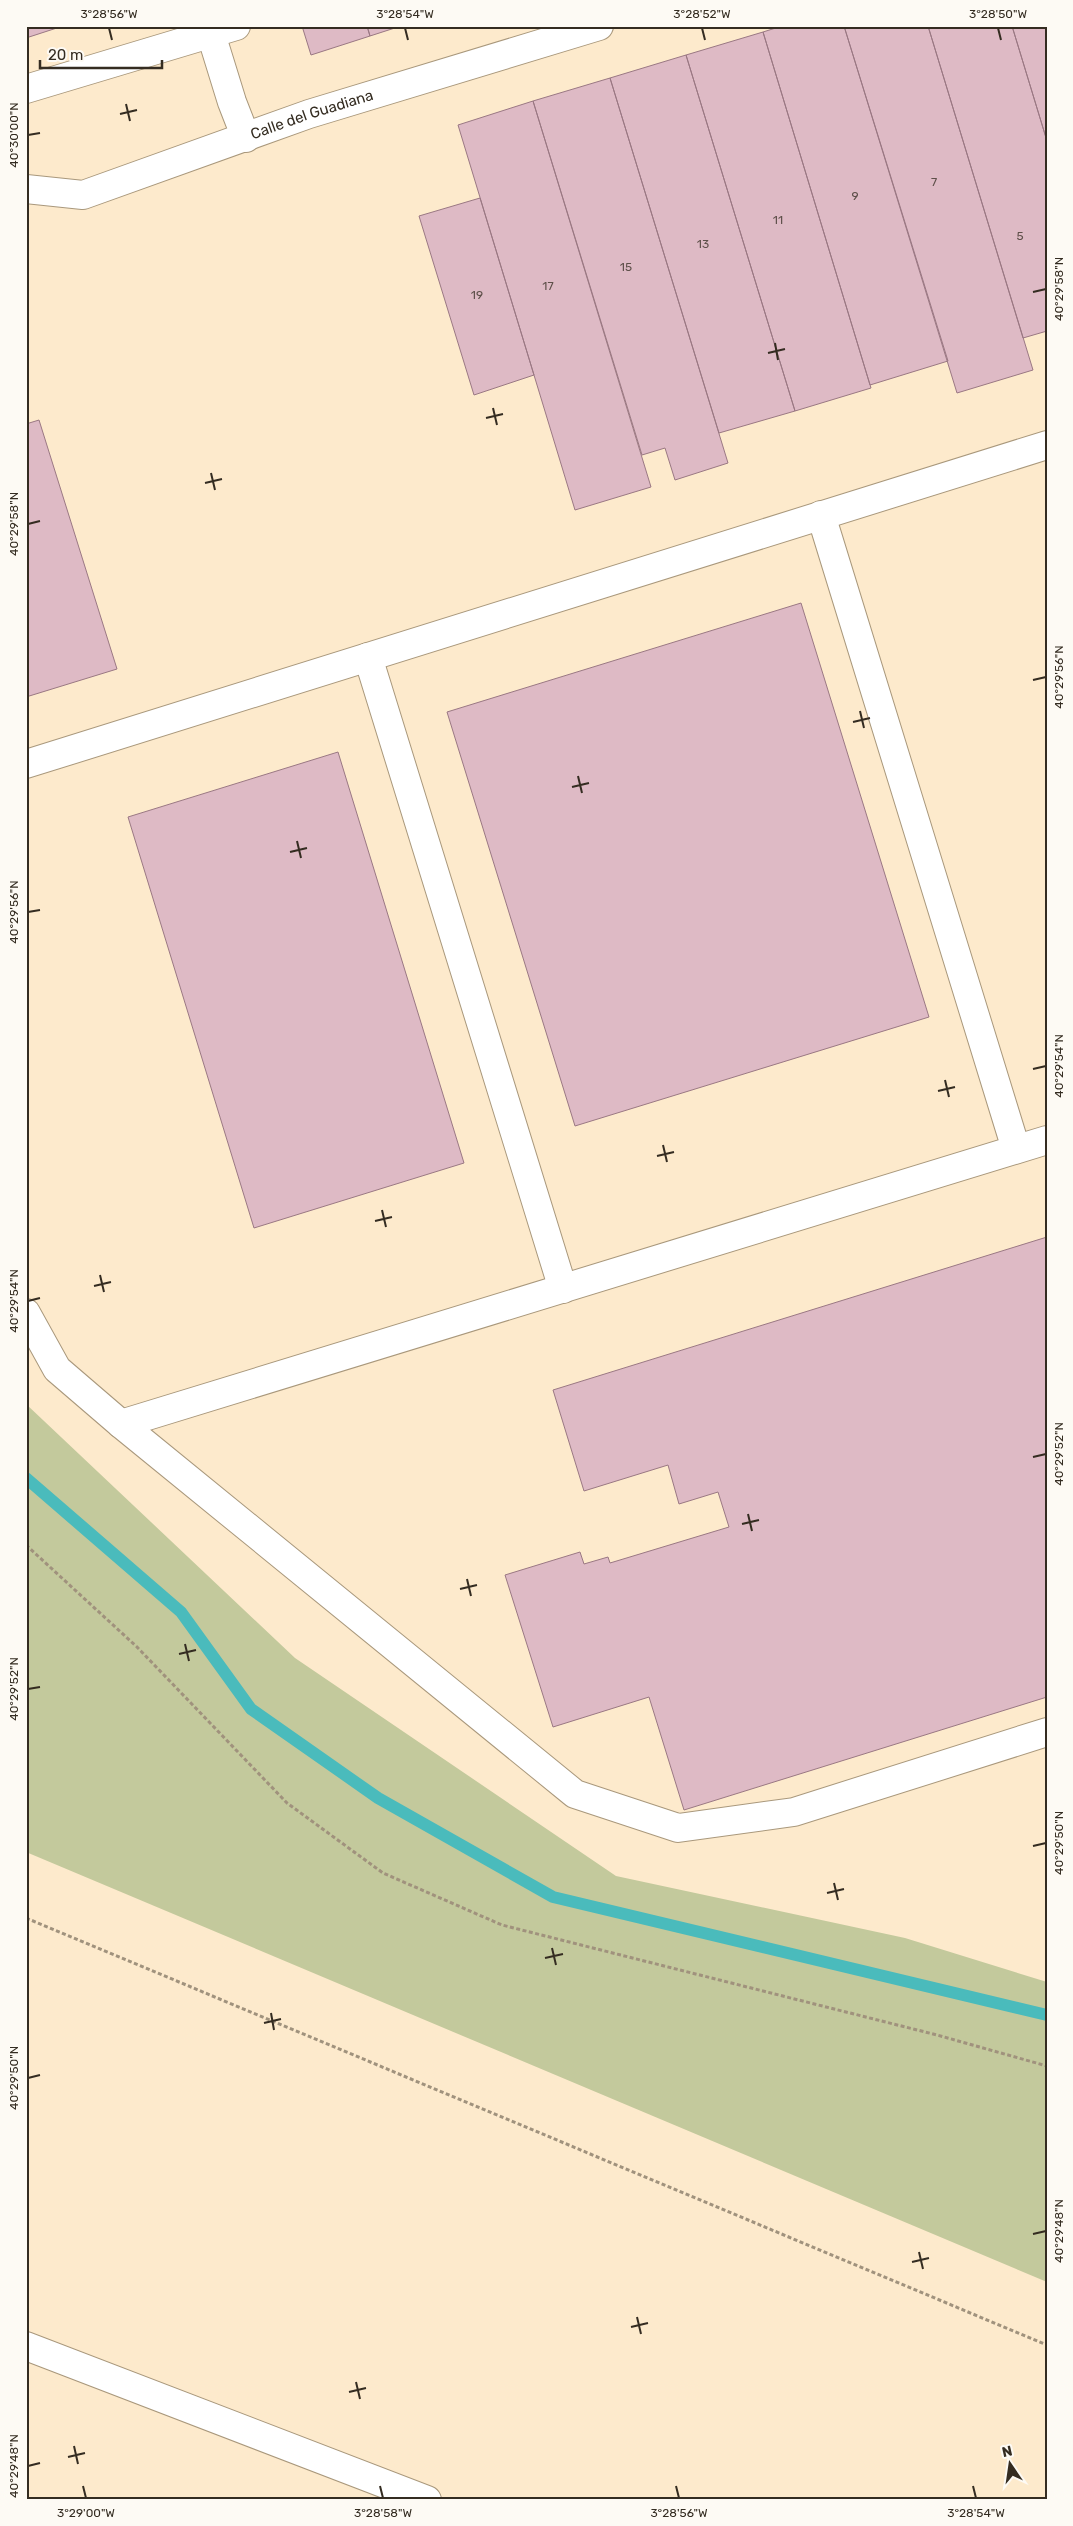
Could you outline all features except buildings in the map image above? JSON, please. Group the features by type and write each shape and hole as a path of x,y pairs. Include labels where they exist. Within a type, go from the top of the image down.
{"street":[{"name":"Calle del Guadiana","path":"26,190 83,195 309,114 598,26"},
{"path":"26,89 224,30 232,102 246,138"},
{"path":"26,764 1047,446"},
{"path":"821,515 1016,1149"},
{"path":"368,657 563,1289"},
{"path":"121,1424 1047,1140"},
{"path":"26,1313 56,1368 121,1424 575,1794 678,1828 794,1812 1047,1732"},
{"path":"26,2346 427,2500"}],"path":[{"path":"26,1545 137,1647 287,1803 383,1873 502,1925 927,2033 1047,2066"},
{"path":"26,1918 1047,2345"}],"green space":[{"path":"26,1404 295,1658 616,1876 905,1938 1047,1982 1047,2282 26,1852"}],"waterway":[{"path":"26,1478 181,1612 251,1709 378,1798 553,1897 1047,2015"}]}
